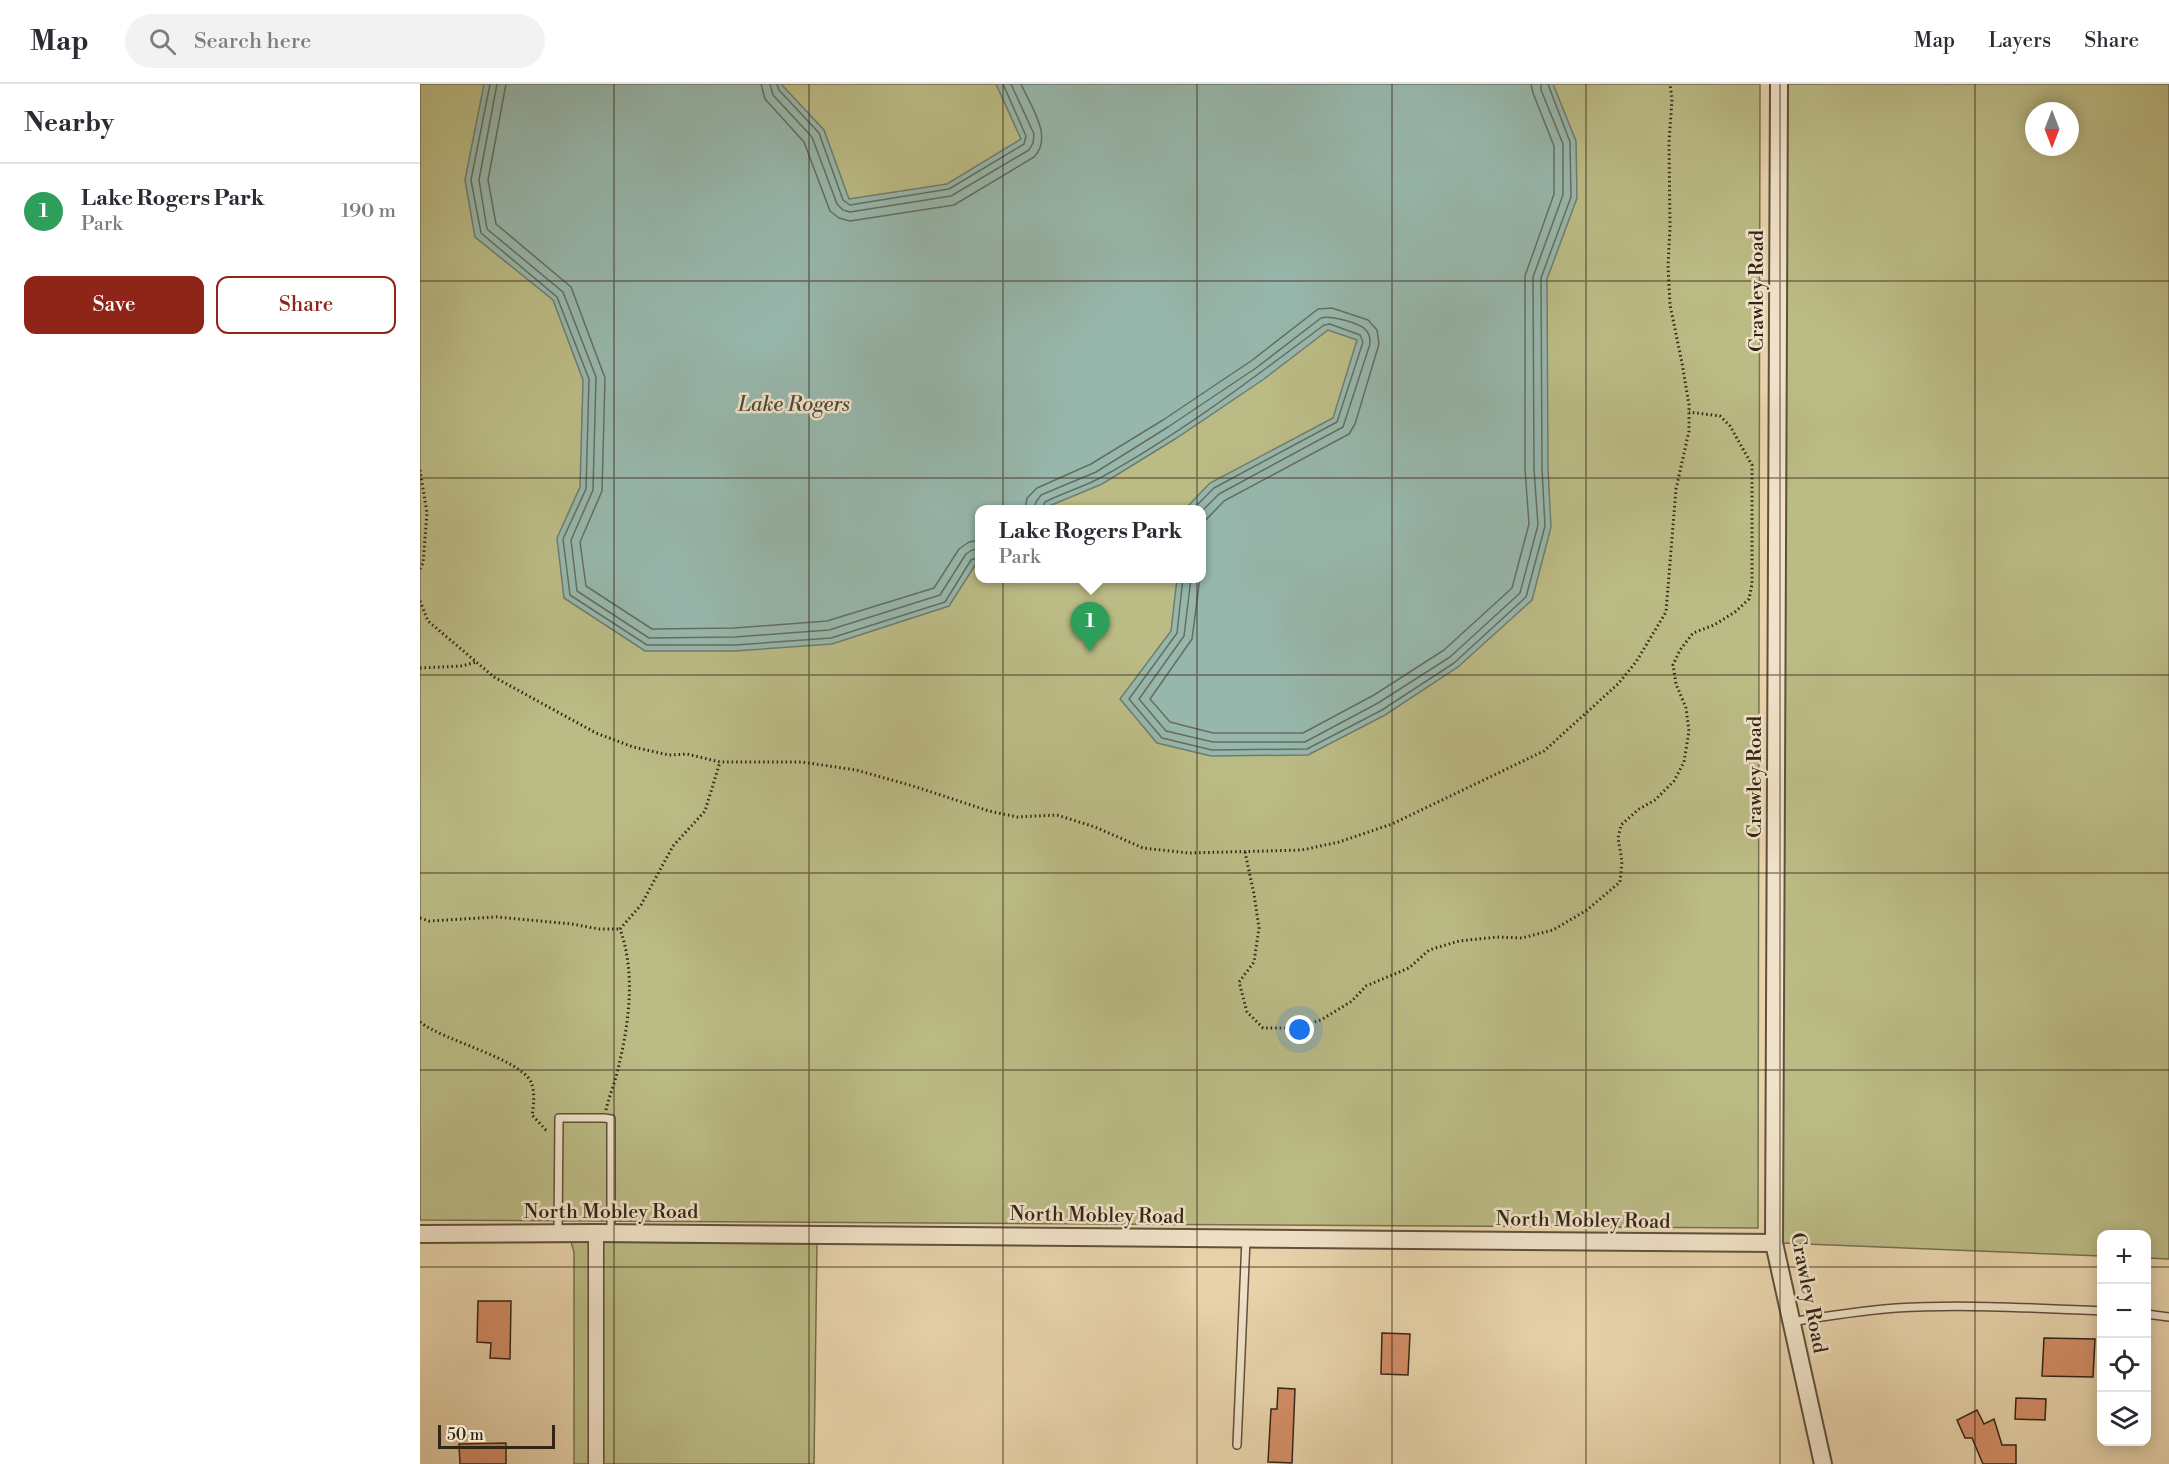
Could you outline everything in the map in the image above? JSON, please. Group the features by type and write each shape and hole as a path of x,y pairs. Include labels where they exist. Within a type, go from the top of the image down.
{"street":[{"name":"Crawley Road","path":"1779,84 1774,1243 1823,1464"},
{"name":"North Mobley Road","path":"420,1234 603,1233 1774,1243"},
{"path":"596,1464 603,1233"}],"lane":[{"path":"558,1233 559,1118 611,1119 603,1233"},
{"path":"1237,1445 1246,1239"},
{"path":"1791,1322 1845,1313 1897,1308 2097,1311"},
{"path":"2151,1315 2169,1317"}],"path":[{"path":"420,601 428,621 494,677 596,733 633,747 669,755 687,754 720,762 802,762 856,770 989,811 1017,817 1058,816 1095,827 1143,848 1189,853 1302,850 1339,842 1392,824 1544,751 1617,684 1636,662 1666,612 1676,489 1689,431 1683,363 1670,305 1669,143 1672,99 1670,84"},
{"path":"1245,852 1258,928 1254,962 1239,982 1247,1012 1263,1028 1295,1028 1321,1020 1352,1001 1366,986 1409,968 1429,950 1460,941 1497,937 1522,938 1553,930 1587,910 1620,882 1622,861 1618,838 1621,825 1639,809 1655,800 1674,781 1684,762 1689,731 1686,708 1676,684 1673,665 1680,650 1694,633 1714,625 1735,612 1749,599 1752,584 1752,465 1730,426 1720,416 1689,412"},
{"path":"420,470 427,513 423,563 420,569"},
{"path":"420,668 462,666 476,662"},
{"path":"420,918 429,921 497,917 572,924 599,929 620,929 641,905 673,846 705,811 720,762"},
{"path":"609,1096 618,1070 628,1006 629,977 626,947 620,929"},
{"path":"420,1022 432,1032 516,1067 531,1082 534,1104 532,1115 546,1130"}],"green space":[{"path":"420,84 1760,84 1758,1228 420,1220"},
{"path":"1787,84 2169,84 2169,1259 2151,1258 2151,1230 2097,1230 2097,1256 1782,1243"},
{"path":"571,1242 588,1242 588,1464 574,1464 574,1252"},
{"path":"604,1242 817,1244 814,1464 604,1464"}],"water":[{"name":"Lake Rogers","path":"484,84 781,84 824,130 849,199 947,184 1021,139 996,84 1553,84 1576,141 1577,198 1547,279 1548,469 1551,527 1532,600 1458,667 1385,715 1308,755 1211,756 1157,743 1120,699 1171,631 1177,583 1206,583 1206,505 1189,505 1210,483 1333,418 1357,340 1328,330 1264,379 1175,439 1102,484 1052,505 975,505 975,565 949,606 832,644 735,651 645,651 564,598 557,538 580,487 583,380 553,300 475,237 465,180"}],"building":[{"path":"478,1301 511,1301 510,1359 490,1358 491,1343 477,1342"},
{"path":"1382,1333 1410,1334 1408,1375 1381,1374"},
{"path":"2044,1338 2095,1339 2093,1377 2042,1376"},
{"path":"1278,1388 1295,1389 1292,1463 1268,1462 1271,1409 1277,1409"},
{"path":"2016,1398 2046,1399 2045,1420 2015,1419"},
{"path":"1977,1410 1984,1424 1994,1419 2002,1445 2016,1445 2016,1464 1983,1464 1972,1438 1965,1438 1957,1420"},
{"path":"506,1443 506,1464 460,1464 459,1444"}],"place":[{"name":"Lake Rogers Park","path":"1090,652"}]}
